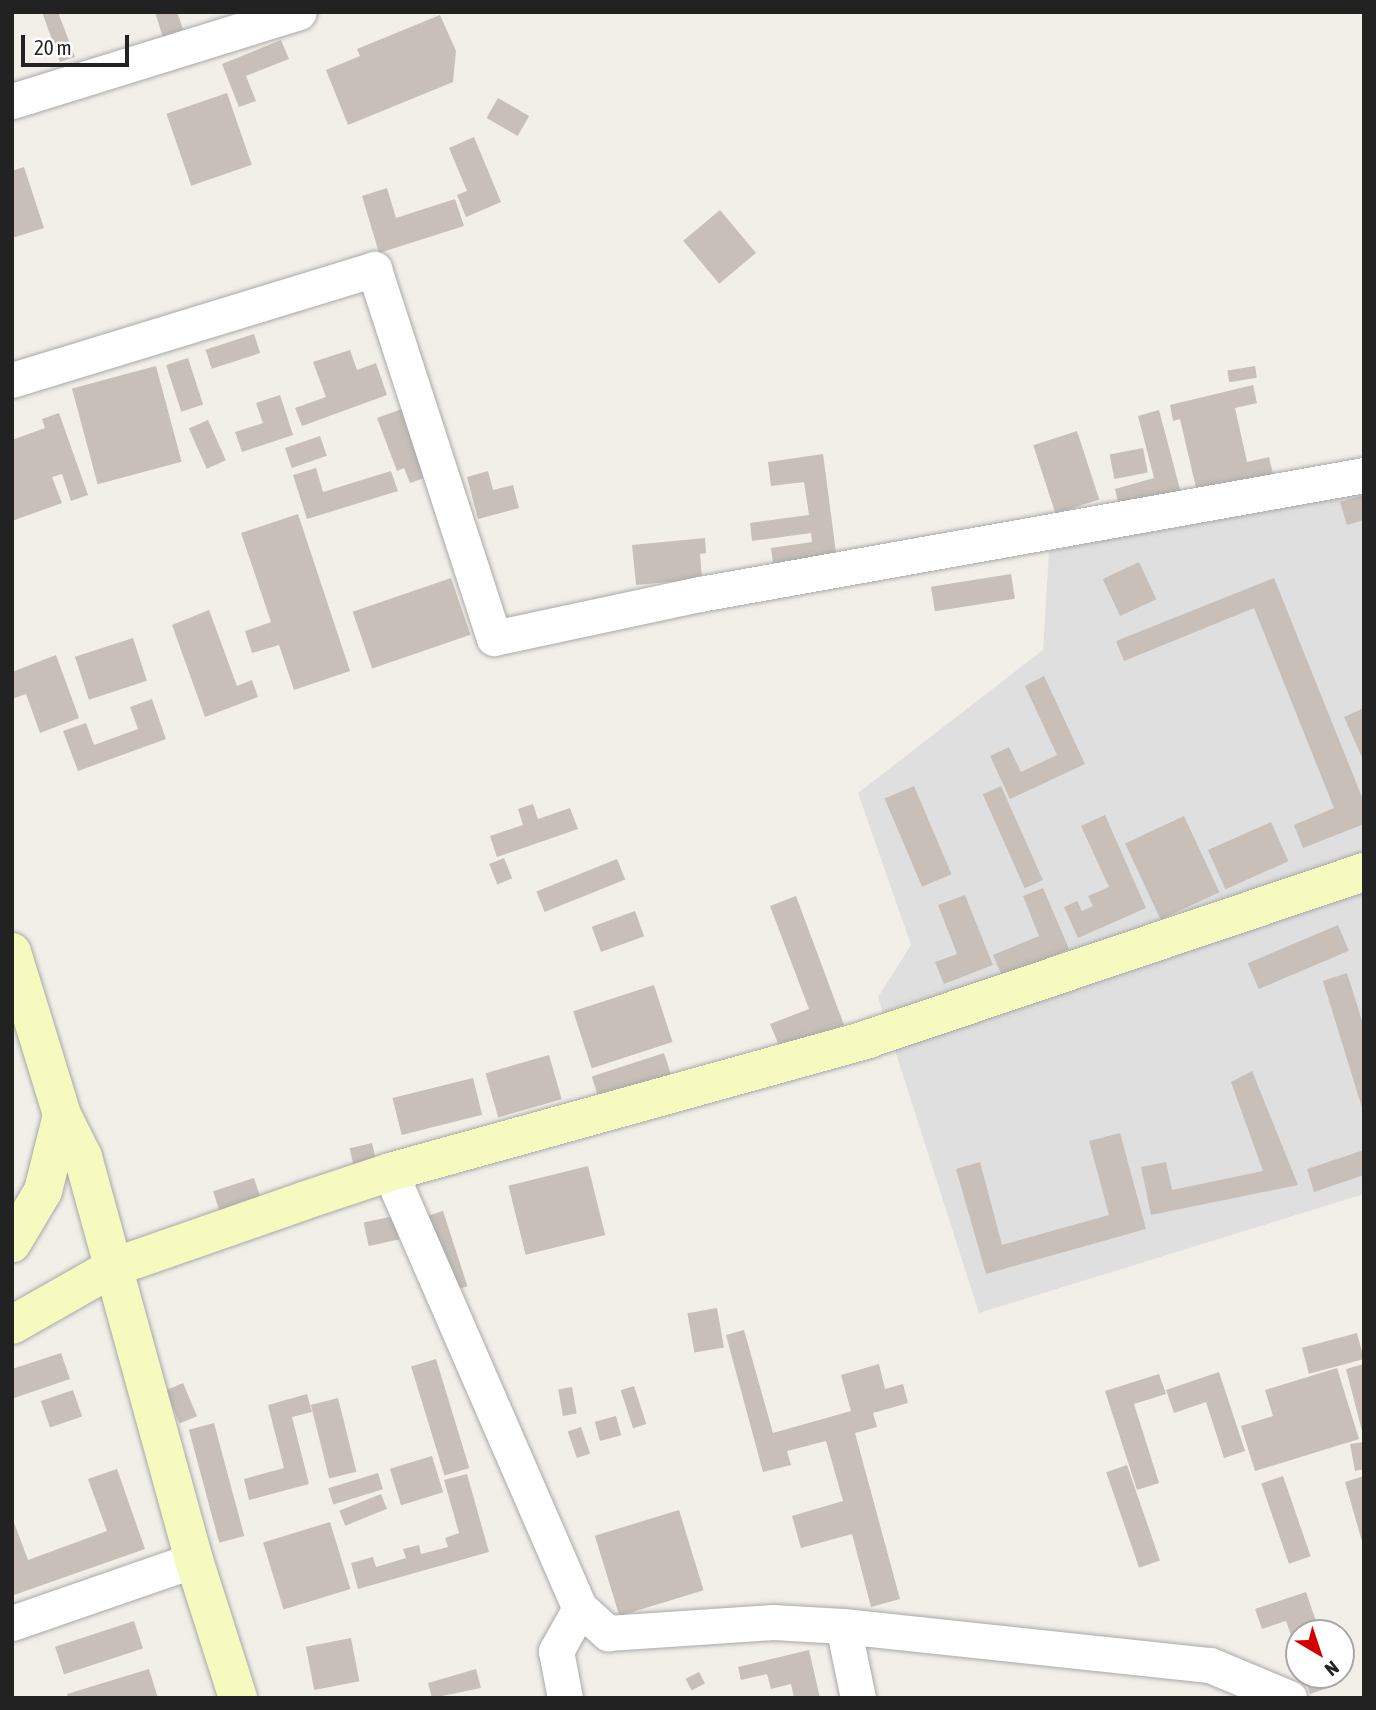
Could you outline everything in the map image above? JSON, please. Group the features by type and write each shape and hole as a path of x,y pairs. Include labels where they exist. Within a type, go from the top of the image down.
{"street":[{"path":"12,101 299,12"},
{"path":"12,380 374,269 494,638 727,589 1364,475"},
{"path":"12,1325 114,1267 390,1172 868,1039 1364,872"},
{"path":"12,952 62,1115 83,1157 194,1560 238,1698"},
{"path":"12,1243 44,1191 62,1115"},
{"path":"390,1172 580,1608 608,1633 773,1622 843,1626 1210,1665 1289,1698"},
{"path":"12,1623 194,1560"},
{"path":"565,1698 556,1651 580,1608"},
{"path":"843,1626 858,1698"}],"shaded area":[{"path":"1364,484 1364,1194 979,1313 878,997 911,945 858,793 1043,650 1049,551"}],"building":[{"path":"42,12 58,12 75,57 60,62"},
{"path":"155,12 177,12 186,38 165,44"},
{"path":"440,15 456,51 453,82 348,125 326,70 360,56 357,49"},
{"path":"281,40 289,59 246,76 256,101 239,107 222,64"},
{"path":"227,93 252,165 191,186 166,114"},
{"path":"498,98 529,116 518,136 486,118"},
{"path":"474,137 501,202 466,217 457,195 467,191 449,148"},
{"path":"24,167 44,228 12,238 12,171"},
{"path":"387,188 396,218 455,199 464,226 379,253 362,196"},
{"path":"720,210 756,253 719,284 683,241"},
{"path":"254,334 260,353 212,369 205,350"},
{"path":"350,350 357,370 376,363 387,395 302,426 295,408 326,397 313,362"},
{"path":"188,358 203,405 181,412 166,365"},
{"path":"156,366 182,462 98,484 72,389"},
{"path":"1255,366 1257,378 1229,382 1227,370"},
{"path":"1253,385 1257,403 1235,408 1247,462 1269,457 1273,474 1197,492 1180,419 1173,421 1170,405"},
{"path":"280,395 293,435 242,452 235,432 263,423 256,403"},
{"path":"402,409 427,477 410,483 404,468 397,471 377,418"},
{"path":"1159,410 1181,493 1120,510 1115,489 1154,478 1138,416"},
{"path":"59,413 88,495 71,501 62,474 52,477 62,503 12,521 12,440 45,428 42,419"},
{"path":"208,420 226,460 207,469 189,429"},
{"path":"1077,431 1099,499 1056,514 1033,445"},
{"path":"320,436 327,456 292,468 285,448"},
{"path":"1143,448 1148,473 1114,479 1110,454"},
{"path":"823,454 837,560 774,569 771,548 812,542 811,533 752,541 750,523 809,515 804,482 771,486 768,462"},
{"path":"316,468 323,492 391,471 398,491 307,519 293,475"},
{"path":"488,471 493,490 513,485 519,508 478,519 467,477"},
{"path":"1364,495 1364,520 1347,525 1340,502"},
{"path":"298,514 350,671 294,690 279,645 252,653 245,631 271,622 241,533"},
{"path":"705,538 706,553 700,554 702,579 636,585 632,545"},
{"path":"1139,562 1156,599 1120,616 1103,579"},
{"path":"1011,574 1015,599 935,611 931,587"},
{"path":"451,578 471,635 372,669 353,612"},
{"path":"1274,578 1364,802 1364,824 1303,848 1294,825 1334,808 1254,608 1124,661 1116,641"},
{"path":"209,610 237,686 252,680 258,697 205,717 172,625"},
{"path":"133,638 147,681 89,700 75,657"},
{"path":"56,655 79,718 40,733 26,694 12,699 12,672"},
{"path":"1044,676 1085,764 1010,799 990,756 1009,747 1021,772 1057,755 1025,686"},
{"path":"152,699 166,739 78,771 63,731 86,723 94,745 138,729 130,707"},
{"path":"1364,708 1364,762 1344,717"},
{"path":"914,786 952,874 922,887 885,799"},
{"path":"1001,786 1043,880 1025,888 983,794"},
{"path":"533,804 538,819 570,808 578,829 497,857 490,836 523,825 518,809"},
{"path":"1105,815 1146,908 1078,938 1064,907 1077,901 1082,911 1093,906 1088,896 1109,887 1081,826"},
{"path":"1184,816 1219,892 1161,920 1125,843"},
{"path":"1271,822 1288,861 1225,889 1208,850"},
{"path":"504,858 512,878 497,884 489,864"},
{"path":"617,859 625,879 545,912 536,892"},
{"path":"1043,888 1069,949 1003,978 993,955 1039,936 1023,896"},
{"path":"965,895 993,965 944,984 935,962 957,954 938,905"},
{"path":"796,896 844,1025 781,1050 770,1024 809,1009 770,906"},
{"path":"635,911 644,936 601,952 592,927"},
{"path":"1338,925 1349,951 1259,989 1248,963"},
{"path":"1347,973 1364,1027 1363,1111 1323,981"},
{"path":"654,985 673,1042 592,1068 573,1011"},
{"path":"664,1053 673,1080 600,1103 592,1076"},
{"path":"549,1055 562,1099 498,1117 486,1073"},
{"path":"1252,1071 1298,1185 1151,1215 1141,1167 1166,1162 1172,1190 1263,1171 1231,1082"},
{"path":"473,1078 482,1115 402,1135 392,1098"},
{"path":"1120,1133 1146,1229 986,1274 956,1169 980,1162 1002,1245 1109,1215 1089,1141"},
{"path":"372,1143 376,1161 354,1166 350,1148"},
{"path":"1364,1150 1364,1175 1314,1192 1307,1169"},
{"path":"588,1166 605,1235 526,1255 508,1186"},
{"path":"254,1178 261,1199 220,1212 213,1191"},
{"path":"443,1211 467,1286 446,1293 422,1218"},
{"path":"394,1216 399,1239 369,1246 364,1222"},
{"path":"717,1308 724,1347 694,1353 687,1313"},
{"path":"744,1330 773,1433 851,1411 841,1375 879,1364 885,1389 903,1384 908,1403 873,1413 877,1427 855,1433 900,1599 871,1607 852,1534 801,1548 792,1516 843,1501 826,1441 787,1451 791,1465 763,1472 726,1335"},
{"path":"1357,1333 1364,1359 1309,1374 1302,1348"},
{"path":"61,1353 70,1379 14,1398 12,1369"},
{"path":"436,1359 469,1468 444,1476 411,1367"},
{"path":"1364,1364 1364,1435 1363,1435 1346,1369"},
{"path":"1337,1368 1359,1439 1255,1471 1241,1426 1273,1416 1265,1390"},
{"path":"1219,1372 1245,1451 1224,1458 1206,1402 1174,1413 1166,1390"},
{"path":"1159,1374 1166,1394 1134,1404 1159,1483 1137,1490 1105,1391"},
{"path":"183,1383 197,1416 180,1424 166,1390"},
{"path":"634,1386 646,1424 633,1428 621,1390"},
{"path":"572,1387 577,1414 563,1416 558,1389"},
{"path":"73,1390 82,1416 50,1428 41,1401"},
{"path":"307,1394 312,1412 292,1417 309,1484 249,1500 244,1479 284,1468 268,1405"},
{"path":"338,1398 356,1472 329,1479 311,1405"},
{"path":"616,1416 621,1435 600,1441 595,1422"},
{"path":"214,1423 244,1536 219,1543 189,1430"},
{"path":"581,1427 590,1453 577,1458 568,1432"},
{"path":"1364,1442 1364,1469 1355,1471 1350,1444"},
{"path":"432,1456 443,1492 401,1505 390,1469"},
{"path":"1127,1465 1160,1560 1139,1568 1106,1472"},
{"path":"117,1469 145,1549 14,1595 12,1517 28,1560 107,1531 88,1479"},
{"path":"378,1473 383,1489 333,1504 328,1488"},
{"path":"467,1474 489,1552 358,1589 351,1563 373,1557 376,1567 406,1558 403,1549 419,1545 421,1554 448,1547 445,1538 459,1533 444,1480"},
{"path":"1283,1476 1311,1556 1289,1564 1261,1483"},
{"path":"1364,1476 1364,1545 1363,1545 1345,1482"},
{"path":"381,1494 387,1509 345,1526 339,1511"},
{"path":"679,1510 704,1590 619,1616 595,1536"},
{"path":"330,1522 350,1589 284,1609 263,1542"},
{"path":"1306,1592 1315,1619 1285,1619 1285,1621 1262,1629 1255,1609"},
{"path":"134,1621 143,1649 64,1674 55,1647"},
{"path":"351,1638 359,1681 314,1690 306,1647"},
{"path":"809,1650 820,1698 794,1698 791,1684 771,1689 767,1674 741,1680 738,1667"},
{"path":"149,1669 158,1698 68,1698 67,1694"},
{"path":"476,1669 481,1688 432,1698 428,1683"},
{"path":"699,1672 705,1684 692,1690 686,1679"},
{"path":"1308,1689 1325,1689 1310,1694"}]}
